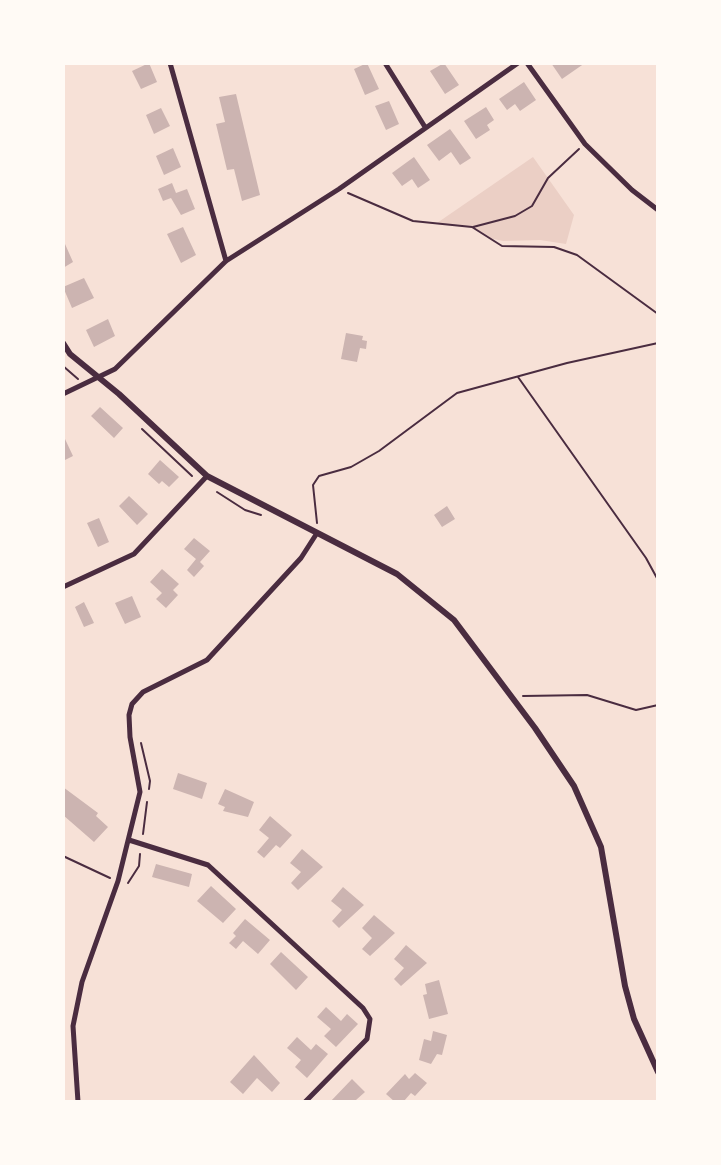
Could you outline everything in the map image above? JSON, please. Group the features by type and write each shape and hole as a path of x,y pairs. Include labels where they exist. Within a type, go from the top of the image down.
{"street":[{"path":"170,63 226,261"},
{"path":"385,63 425,127"},
{"path":"63,394 115,369 226,261 338,189 518,63"},
{"path":"527,63 585,144 632,190 658,210"},
{"path":"63,343 70,354 207,476 397,573 454,620 512,696 574,786 601,847 625,986 634,1019 658,1072"},
{"path":"63,587 134,554 207,476"},
{"path":"78,1102 73,1026 82,982 118,881 140,792 130,737 129,715 132,704 143,692 207,660 292,568 317,533"},
{"path":"129,840 208,865 363,1008 370,1019 367,1039 305,1102"}],"path":[{"path":"338,189 413,221 472,227 515,216 532,206 557,168 585,144"},
{"path":"472,227 502,246 554,247 577,255 658,314"},
{"path":"317,533 313,485 319,476 351,467 379,451 457,393 658,343"},
{"path":"517,376 646,558 658,580"},
{"path":"512,696 587,695 636,710 658,705"},
{"path":"63,856 126,884 133,878 142,843 150,780 139,734"}],"shaded area":[{"path":"533,157 574,215 566,244 540,240 503,241 489,238 472,227 437,223"}],"building":[{"path":"149,63 157,82 141,89 132,71"},
{"path":"367,63 379,89 365,95 354,69"},
{"path":"444,63 459,85 445,94 430,71"},
{"path":"551,63 585,63 562,79"},
{"path":"524,82 536,100 520,111 515,104 507,110 499,99"},
{"path":"236,94 260,195 242,201 234,169 227,170 216,124 225,122 219,97"},
{"path":"389,101 399,124 386,130 375,106"},
{"path":"486,107 494,120 487,125 490,130 476,139 464,121"},
{"path":"161,108 170,126 154,134 146,115"},
{"path":"450,129 471,158 460,165 451,152 439,161 427,145"},
{"path":"173,148 181,167 164,175 156,156"},
{"path":"414,157 430,180 418,188 412,179 402,186 392,173"},
{"path":"172,183 176,193 187,189 195,209 181,215 171,198 163,201 158,189"},
{"path":"183,227 196,255 181,263 167,234"},
{"path":"65,244 73,262 63,268 63,246"},
{"path":"84,278 94,298 72,308 63,287"},
{"path":"108,319 115,336 94,347 86,330"},
{"path":"346,333 363,336 362,340 367,341 366,349 360,348 357,362 341,359"},
{"path":"100,407 123,428 114,438 91,416"},
{"path":"65,439 73,456 63,461 63,440"},
{"path":"160,460 179,477 169,487 162,481 159,484 148,474"},
{"path":"129,496 148,514 137,525 119,506"},
{"path":"447,506 455,519 442,527 434,515"},
{"path":"99,518 109,542 98,547 87,523"},
{"path":"194,538 210,551 200,562 204,566 194,577 187,570 196,559 184,549"},
{"path":"162,569 179,584 173,590 178,595 166,608 156,599 162,593 150,582"},
{"path":"132,596 141,617 125,624 115,603"},
{"path":"84,602 94,623 84,627 75,607"},
{"path":"178,773 207,783 202,799 173,789"},
{"path":"63,787 98,813 96,816 108,827 94,842 63,815"},
{"path":"225,789 254,802 248,817 223,811 225,807 218,804"},
{"path":"270,816 292,835 280,848 276,845 264,858 257,852 269,838 259,830"},
{"path":"302,849 323,867 298,890 291,883 301,872 290,863"},
{"path":"156,864 192,874 189,887 152,877"},
{"path":"211,886 236,909 223,923 197,901"},
{"path":"343,887 364,905 339,928 332,921 342,910 331,901"},
{"path":"374,915 395,933 370,956 362,949 372,938 362,928"},
{"path":"245,919 270,940 258,954 243,941 236,949 229,943 236,936 233,933"},
{"path":"406,945 427,963 401,986 394,979 404,968 394,959"},
{"path":"281,952 308,977 296,990 270,964"},
{"path":"439,980 448,1014 429,1019 423,995 427,994 425,984"},
{"path":"326,1007 341,1021 347,1014 358,1024 336,1047 324,1036 331,1029 317,1017"},
{"path":"433,1031 447,1035 442,1055 437,1054 431,1064 419,1060 424,1039 431,1041"},
{"path":"297,1037 311,1050 316,1044 328,1054 307,1078 295,1067 301,1060 287,1048"},
{"path":"254,1055 280,1083 272,1092 257,1078 243,1094 230,1082"},
{"path":"415,1073 427,1083 415,1096 411,1093 404,1101 395,1102 386,1094 405,1074 409,1079"},
{"path":"352,1079 365,1092 356,1100 359,1102 330,1102"}]}
